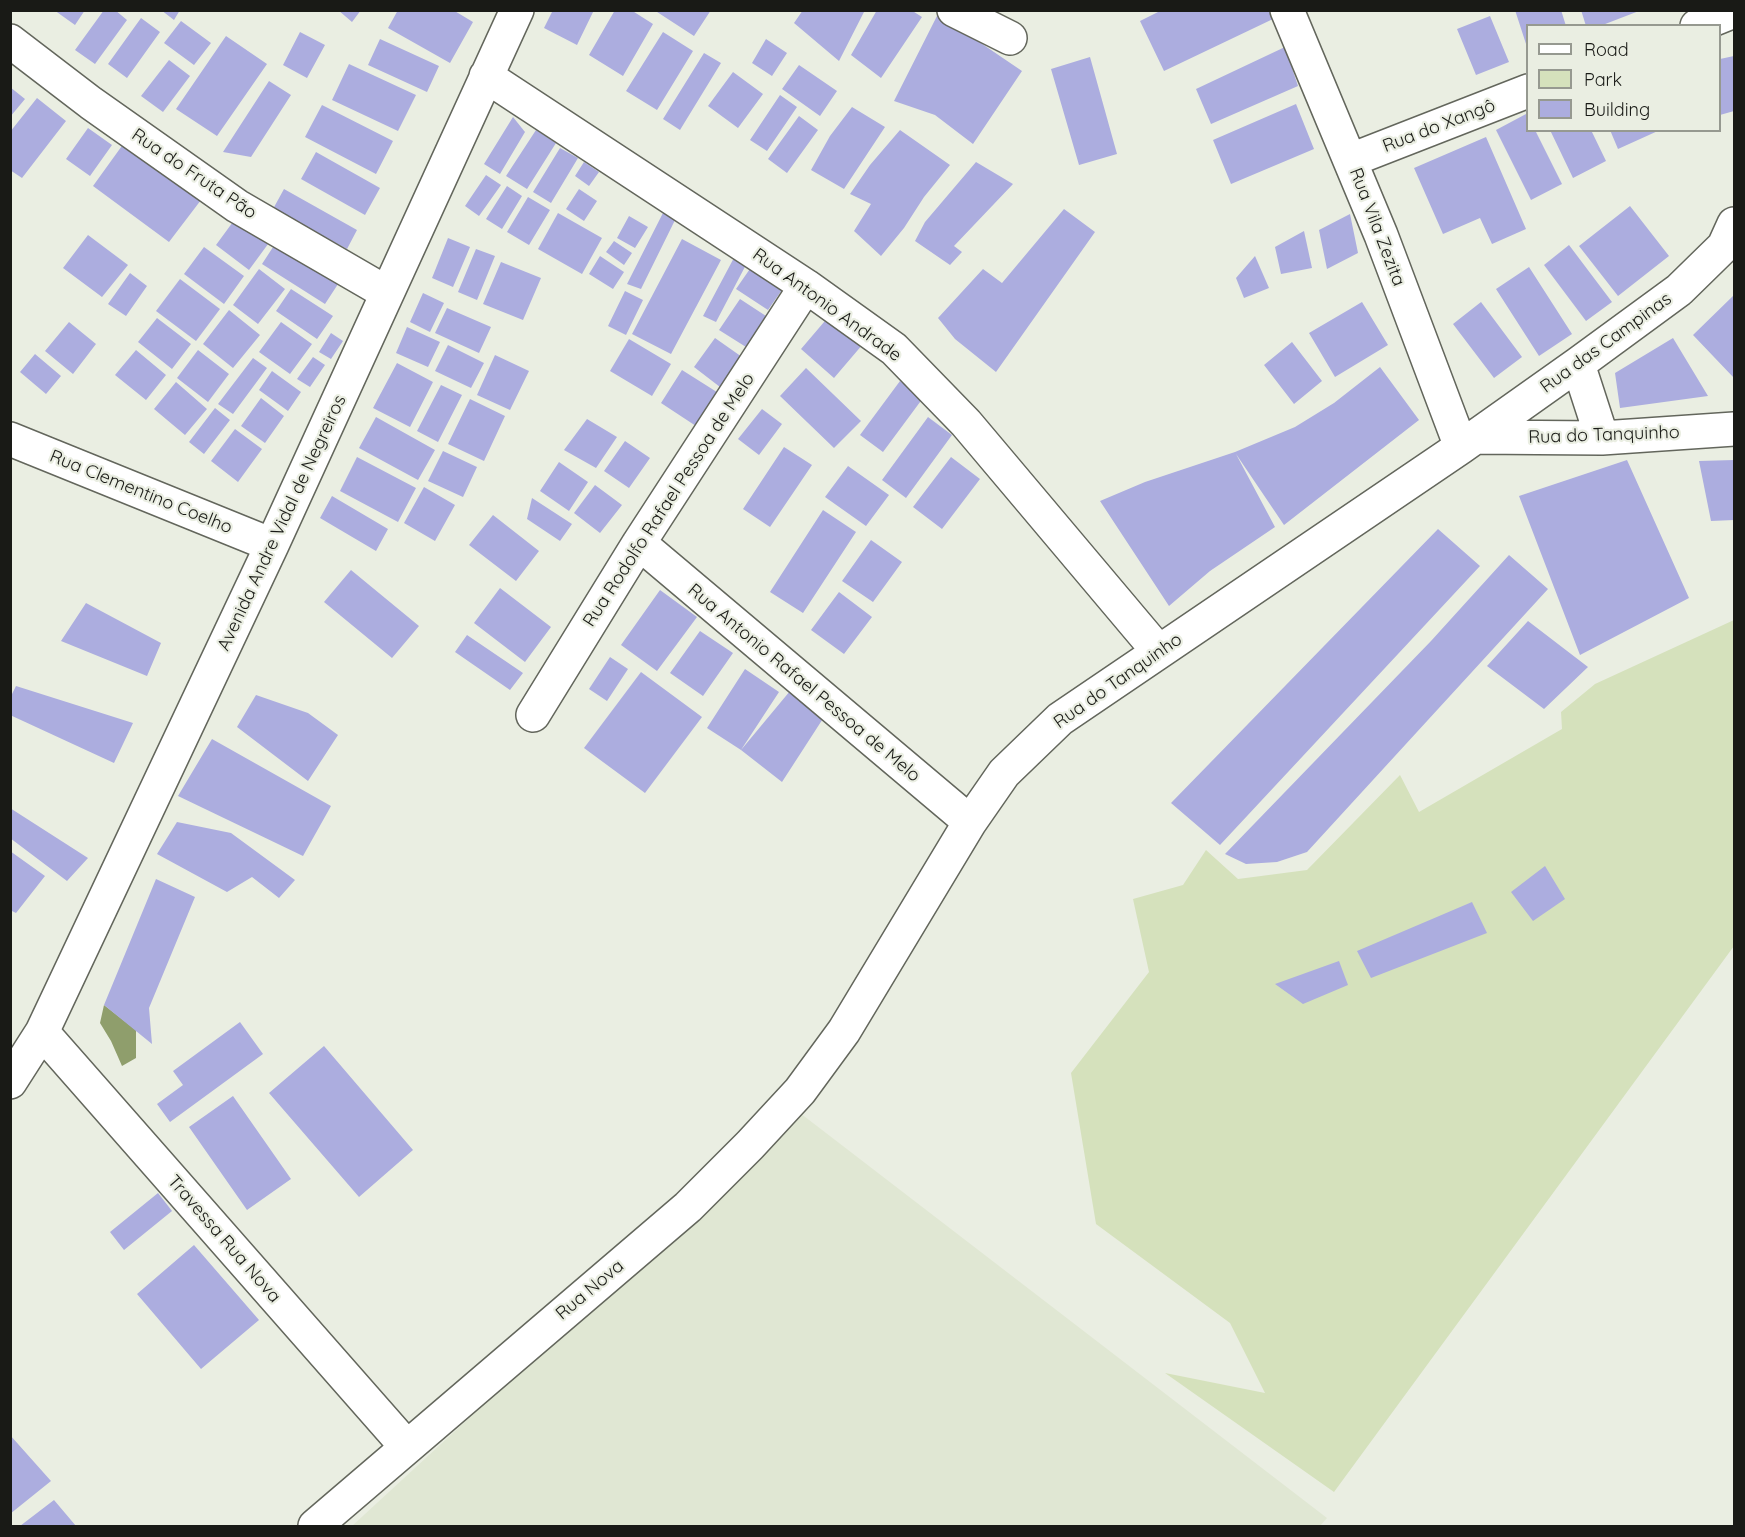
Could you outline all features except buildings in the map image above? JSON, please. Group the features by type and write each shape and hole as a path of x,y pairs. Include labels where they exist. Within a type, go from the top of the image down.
{"street":[{"name":"Avenida Andre Vidal de Negreiros","path":"10,1082 42,1032 272,545 517,10"},
{"path":"954,10 1010,38"},
{"name":"Rua Vila Zezita","path":"1287,10 1467,442"},
{"path":"1702,24 1734,11"},
{"name":"Rua do Fruta Pão","path":"10,40 91,103 237,206 387,293"},
{"name":"Rua Antonio Andrade","path":"486,76 806,286 894,350 966,423 1159,652"},
{"name":"Rua do Xangô","path":"1351,160 1526,92"},
{"name":"Rua das Campinas","path":"1467,442 1679,290 1731,238"},
{"name":"Rua Rodolfo Rafael Pessoa de Melo","path":"533,715 639,543 806,286"},
{"path":"1578,364 1602,438"},
{"name":"Rua do Tanquinho","path":"844,1031 970,822 1004,772 1060,719 1467,442 1602,438 1734,429"},
{"name":"Rua Clementino Coelho","path":"10,439 272,545"},
{"name":"Rua Antonio Rafael Pessoa de Melo","path":"639,543 970,822"},
{"name":"Rua Nova","path":"315,1527 406,1446 688,1207 800,1091 844,1031"},
{"name":"Travessa Rua Nova","path":"42,1032 406,1446"}],"shaded area":[{"path":"104,1005 136,1030 136,1058 122,1066 100,1023"},
{"path":"800,1113 1327,1518 1320,1526 352,1526"}],"green space":[{"path":"1734,620 1734,946 1334,1492 1165,1373 1265,1393 1230,1323 1096,1224 1071,1073 1149,972 1133,899 1183,885 1206,850 1238,879 1307,870 1400,775 1419,812 1562,729 1561,712 1595,684"}]}
